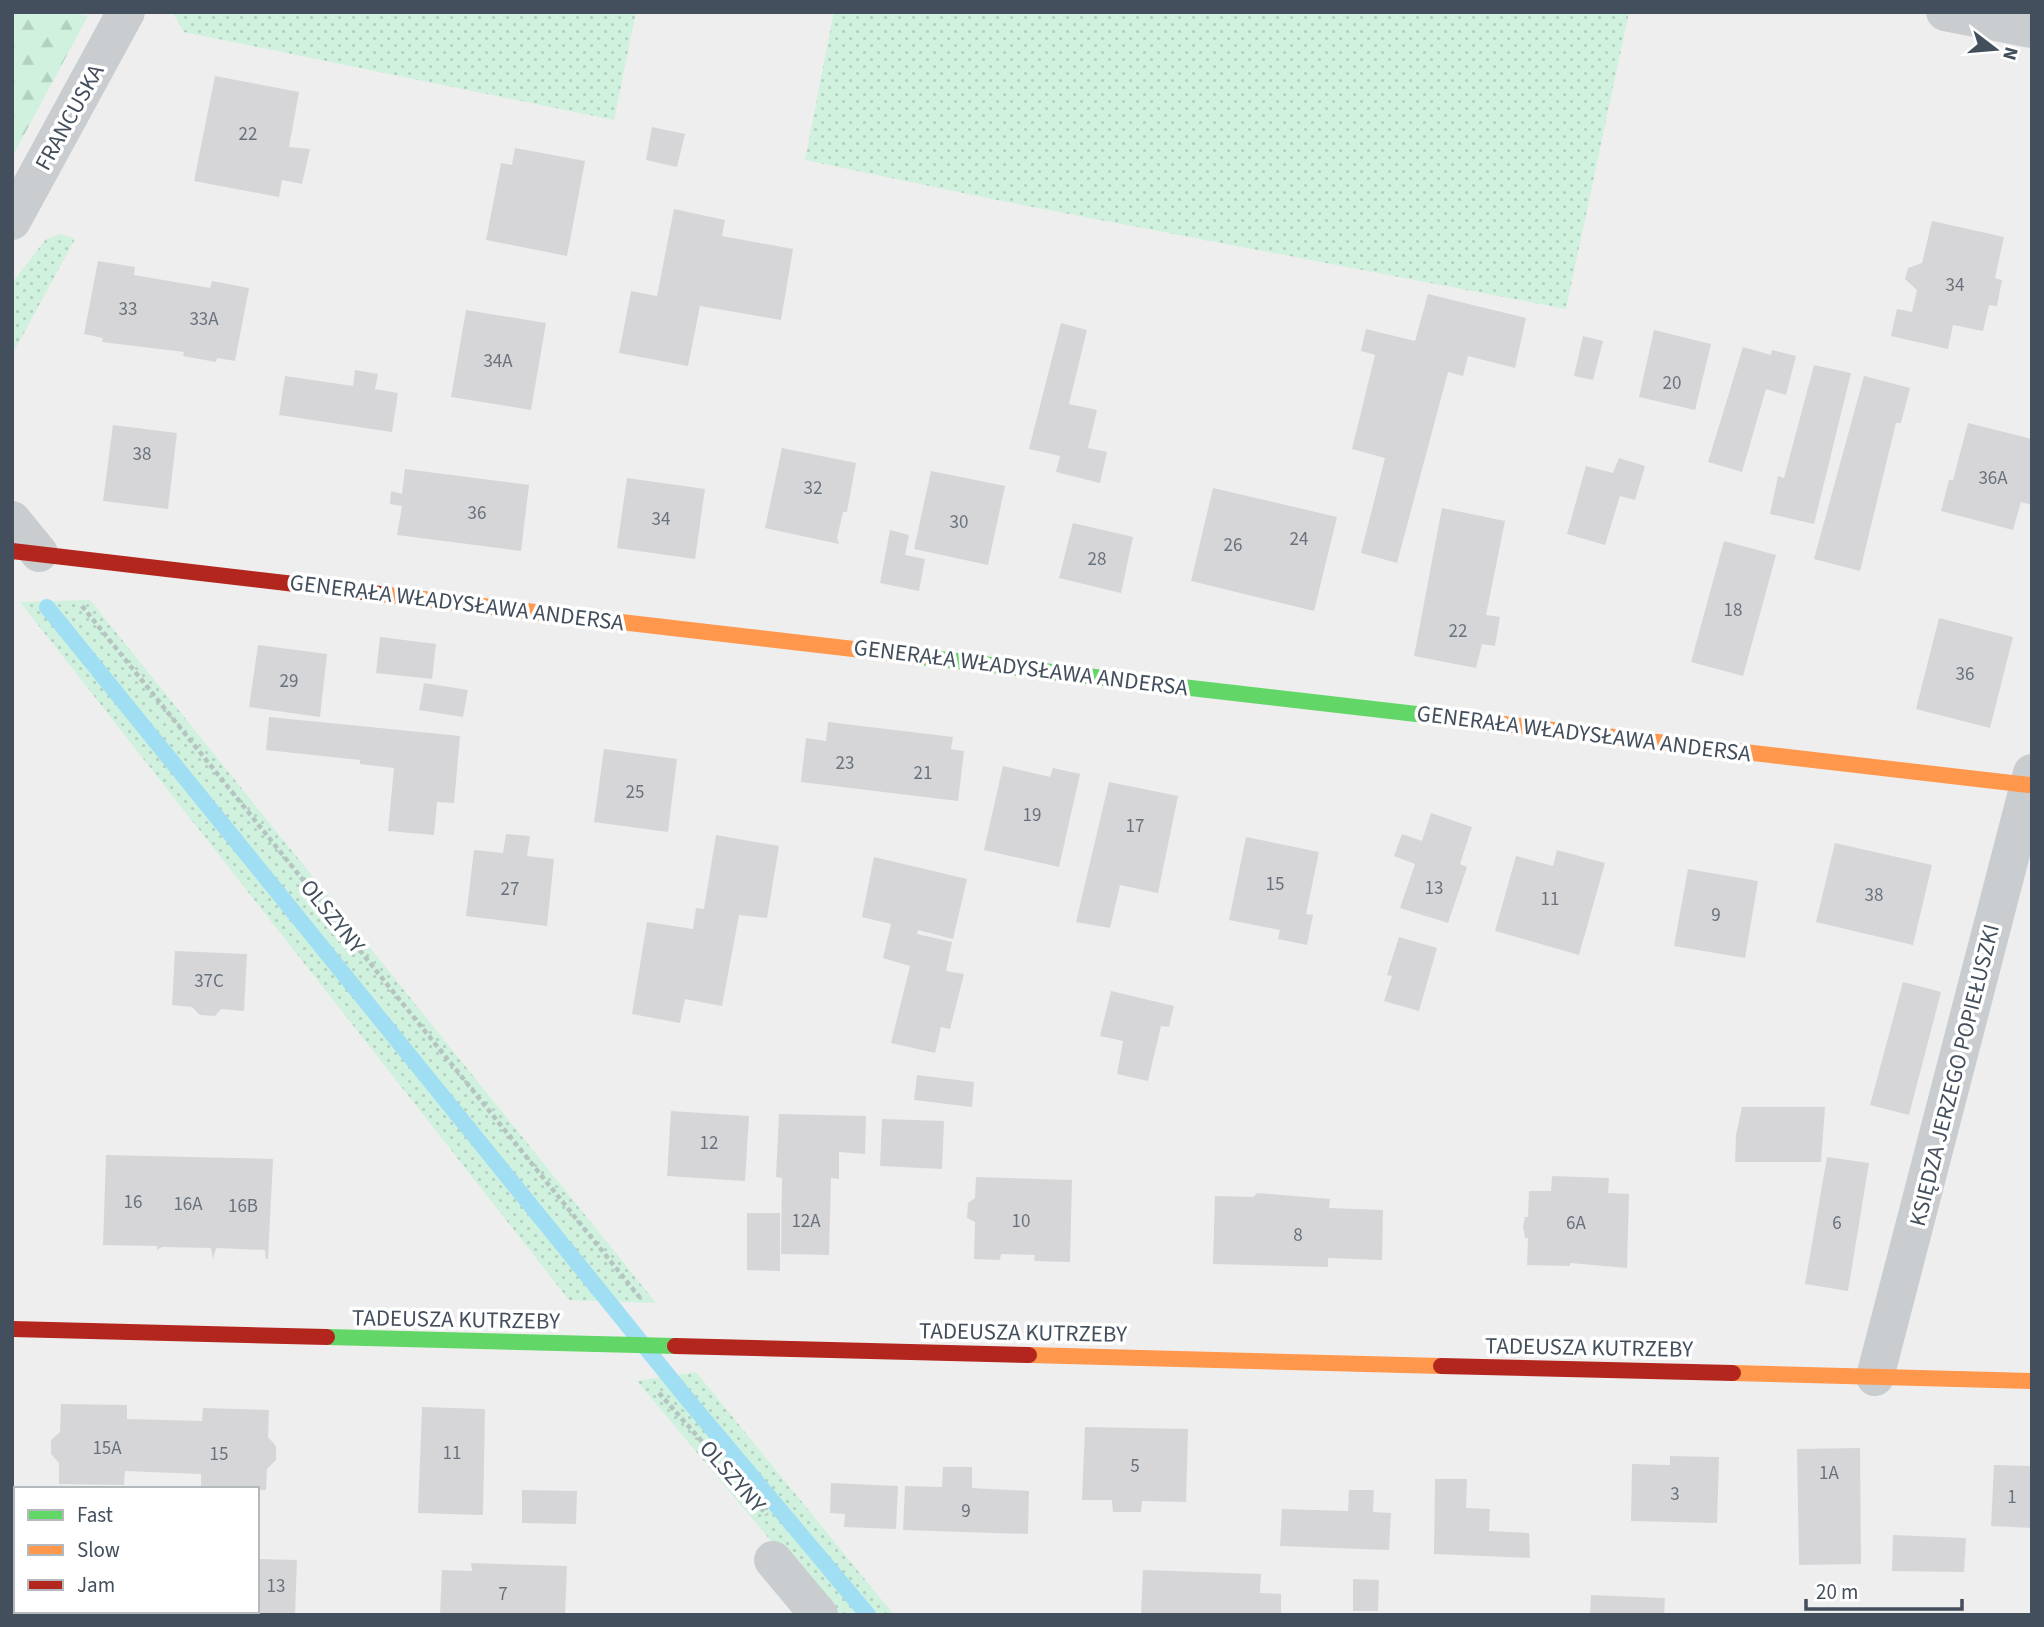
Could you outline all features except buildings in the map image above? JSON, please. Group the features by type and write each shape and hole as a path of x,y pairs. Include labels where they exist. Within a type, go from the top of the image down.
{"street":[{"name":"FRANCUSKA","path":"12,221 126,12"},
{"path":"1945,12 2032,29"},
{"path":"12,520 26,552"},
{"name":"GENERAŁA WŁADYSŁAWA ANDERSA","path":"26,552 2030,779"},
{"name":"KSIĘDZA JERZEGO POPIEŁUSZKI","path":"1875,1377 2019,868 2030,779"},
{"name":"TADEUSZA KUTRZEBY","path":"12,1329 2032,1381"},
{"path":"773,1559 819,1615"}],"path":[{"name":"OLSZYNY","path":"26,552 644,1303"},
{"name":"OLSZYNY","path":"620,1345 779,1528 773,1559"}],"green space":[{"path":"12,12 63,12 88,16 12,157"},
{"path":"172,12 636,12 614,120 184,32"},
{"path":"834,12 1629,12 1566,309 997,200 805,160"},
{"path":"61,234 75,239 12,355 12,283 46,239"},
{"path":"90,600 656,1303 569,1300 20,602"},
{"path":"696,1372 894,1615 833,1615 637,1381"}],"waterway":[{"path":"47,607 688,1400 868,1615"}],"traffic: fast":[{"path":"922,657 1503,724"},
{"path":"327,1337 675,1346"}],"traffic: slow":[{"path":"380,594 922,657"},
{"path":"1503,724 2029,785"},
{"path":"1029,1355 1441,1366"},
{"path":"1733,1373 2032,1381"}],"traffic: jam":[{"path":"12,551 380,594"},
{"path":"12,1329 327,1337"},
{"path":"675,1346 1029,1355"},
{"path":"1441,1366 1733,1373"}]}
